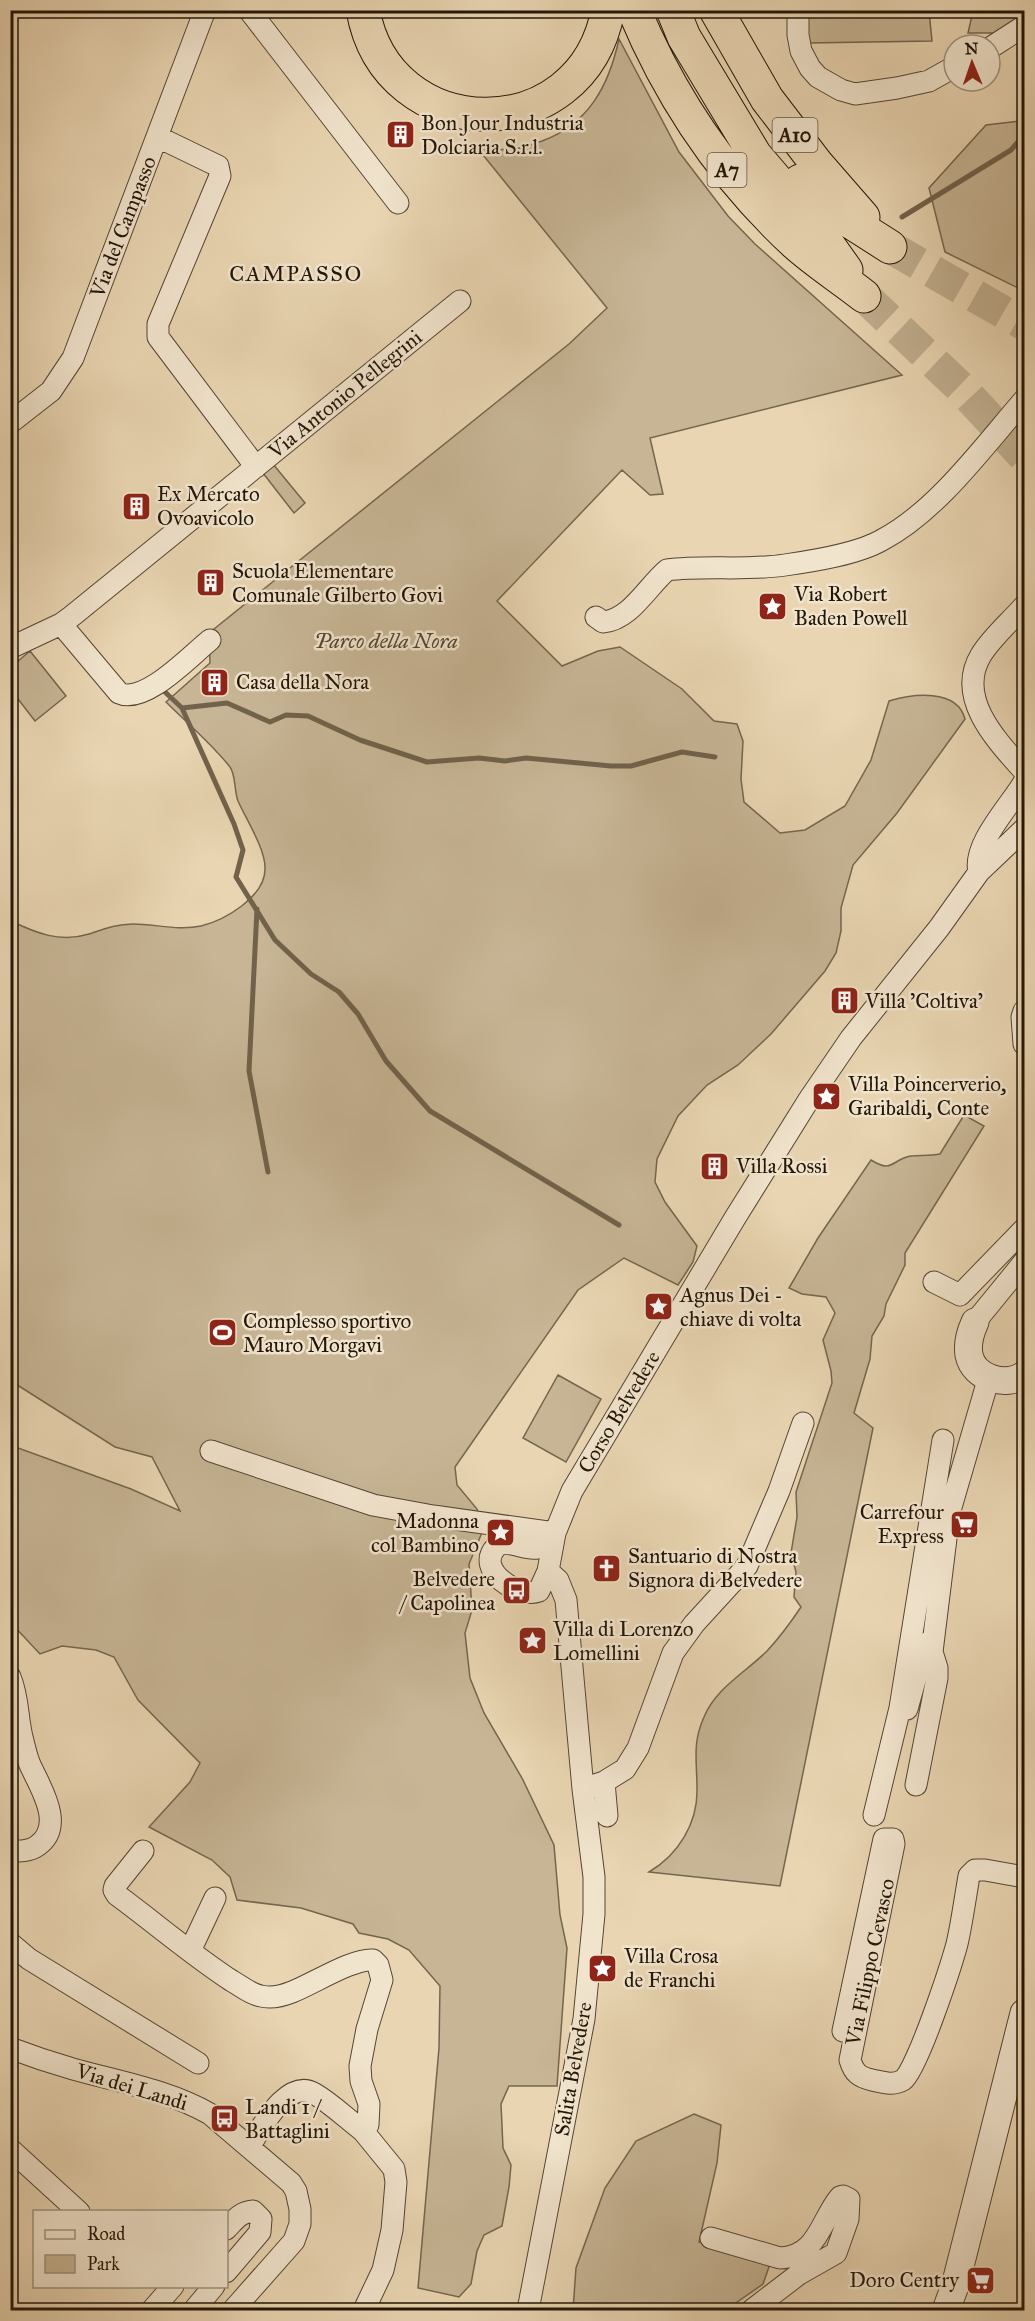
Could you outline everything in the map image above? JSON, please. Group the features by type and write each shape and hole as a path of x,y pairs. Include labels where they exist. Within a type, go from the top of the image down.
{"highway":[{"name":"A7","path":"363,10 375,46 394,74 406,85 435,104 466,113 483,115 508,113 532,107 561,90 573,80 589,60 616,14 668,84 700,136 729,172 795,243 864,296 812,222 755,155 684,37 673,10"},
{"name":"A7","path":"696,10 703,30 732,87 766,143 818,201 890,247"},
{"name":"A10","path":"716,10 767,99 816,163 890,247"}],"street":[{"name":"Via del Campasso","path":"10,423 51,391 73,358 205,10"},
{"path":"249,10 398,203"},
{"path":"798,10 800,43 810,68 818,77 841,90 855,94 897,88 929,81 942,74"},
{"path":"1002,40 1024,26"},
{"path":"158,137 218,166 220,176 158,324 158,337 256,467"},
{"name":"Via Antonio Pellegrini","path":"10,648 61,624 162,545 460,301"},
{"path":"596,617 603,622 610,622 620,617 667,570 785,565 860,549 882,541 915,519 943,492 1024,400"},
{"path":"979,872 976,862 981,846 1024,780 981,716 975,702 973,688 976,668 981,655 1024,606"},
{"path":"61,624 119,693 127,696 158,684 210,640"},
{"name":"Corso Belvedere","path":"553,1576 555,1533 572,1491 735,1218 808,1101 851,1038 932,937 979,872 1024,829"},
{"path":"1024,1011 1022,1017 1024,1044"},
{"path":"934,1282 960,1295 1024,1229"},
{"path":"1024,1262 975,1322 969,1338 970,1357 980,1372 989,1377 1008,1381 1024,1375"},
{"path":"916,1785 937,1678 937,1668 932,1652 949,1514 989,1377"},
{"path":"583,1789 604,1782 625,1769 638,1748 673,1653 694,1624 747,1566 779,1491 804,1423"},
{"path":"874,1815 900,1708 943,1440"},
{"path":"211,1451 373,1505 555,1533"},
{"path":"553,1576 540,1591 522,1593 498,1578 492,1569 491,1557 496,1546 502,1544 534,1549 540,1547 555,1533"},
{"name":"Salita Belvedere","path":"528,2310 584,2019 594,1914 594,1877 583,1789 566,1600 553,1576"},
{"path":"900,1708 907,1709 924,1648 934,1637"},
{"path":"10,1677 15,1689 22,1737 30,1765 50,1809 51,1820 50,1830 39,1845 22,1851 10,1850"},
{"path":"604,1782 607,1816"},
{"name":"Via Filippo Cevasco","path":"843,2031 884,1839 893,1839 894,1844 850,2060 853,2071 860,2077 891,2084 900,2082 919,2054 957,1945 969,1876 975,1870 985,1870 1024,1877"},
{"path":"143,1851 115,1886 114,1890 117,1895 209,1966 252,1993 261,1996 284,1996 354,1962 365,1959 373,1960 378,1965 382,1980 360,2066 361,2081 369,2104 368,2125 363,2131"},
{"path":"190,1951 215,1898"},
{"path":"10,1943 29,1959 198,2063"},
{"path":"946,2310 955,2286 1024,2013"},
{"name":"Via dei Landi","path":"10,2048 39,2059 157,2091 184,2101 210,2114 286,2179 296,2191 300,2209 300,2224 294,2241 233,2310"},
{"path":"249,2147 283,2098 300,2091 313,2092 363,2131 394,2169 396,2182 392,2230 383,2270 364,2310"},
{"path":"10,2149 78,2210"},
{"path":"711,2238 780,2258 791,2256 816,2240 840,2197 849,2199 848,2219 836,2253 799,2274 752,2310"},
{"path":"228,2227 246,2212 253,2211 261,2219 260,2232 228,2270"},
{"path":"152,2310 168,2288"},
{"path":"194,2310 212,2288"}],"green space":[{"path":"803,11 929,11 932,41 808,43"},
{"path":"973,11 1024,11 1024,33 968,33"},
{"name":"Parco della Nora","path":"619,39 679,152 728,216 755,244 902,375 650,438 663,494 650,495 622,470 497,601 562,666 598,651 620,647 682,689 714,721 737,724 743,741 741,779 744,802 780,833 805,830 845,806 871,760 889,701 921,695 944,698 953,702 960,709 965,719 897,813 853,865 841,908 841,931 836,953 825,971 771,1034 738,1065 707,1085 678,1116 657,1159 655,1182 665,1202 697,1246 693,1262 678,1285 624,1258 578,1290 455,1467 457,1485 477,1509 483,1530 469,1564 472,1610 465,1633 470,1678 484,1713 522,1778 554,1845 560,1915 567,1948 557,2086 509,2086 501,2104 503,2148 511,2165 502,2226 484,2235 477,2251 471,2284 459,2297 418,2288 439,2048 440,1986 409,1950 388,1939 359,1933 353,1924 301,1908 237,1900 230,1877 212,1860 149,1827 190,1782 200,1763 138,1700 114,1657 96,1650 62,1646 40,1654 11,1623 10,1445 131,1489 180,1511 152,1457 115,1447 11,1381 11,921 39,933 58,937 78,937 127,924 176,928 201,926 232,913 251,898 258,889 263,879 264,861 259,844 238,801 232,770 216,750 166,702 210,663 209,633 569,344 607,308 479,150 526,147 558,134 572,124 584,113 603,87"},
{"path":"1024,112 1024,291 945,252 929,188 986,125 1020,121"},
{"path":"273,464 305,503 294,513 263,473"},
{"path":"30,651 66,696 35,721 11,690 11,667"},
{"path":"964,1115 984,1126 905,1253 905,1265 886,1304 884,1316 872,1336 870,1359 854,1413 873,1428 780,1886 649,1872 669,1857 690,1826 696,1802 698,1736 709,1707 724,1689 767,1651 801,1607 794,1597 796,1572 791,1553 797,1517 796,1492 832,1383 823,1340 835,1313 826,1297 802,1294 789,1288 818,1238 871,1160 888,1166 911,1156 940,1154"},
{"path":"558,1375 601,1399 566,1462 523,1438"},
{"path":"694,2114 721,2125 717,2163 699,2242 770,2264 763,2284 730,2307 720,2310 573,2310 576,2268 605,2188 636,2141"}],"waterway":[{"path":"902,217 1011,150 1024,135"},
{"path":"165,692 182,708 234,824 243,850 236,877 275,940 311,974 339,992 358,1014 386,1061 430,1111 619,1225"},
{"path":"182,708 227,703 270,722 286,715 308,716 360,740 427,762 479,758 505,761 526,758 631,766 682,752 715,757"},
{"path":"257,909 249,1071 268,1172"}],"tunnel":[{"path":"890,247 1024,324"},
{"path":"864,296 960,387 1024,456"}],"place":[{"name":"Bon Jour Industria Dolciaria S.r.l.","path":"400,135"},
{"name":"Ex Mercato Ovoavicolo","path":"136,506"},
{"name":"Scuola Elementare Comunale Gilberto Govi","path":"211,583"},
{"name":"Via Robert Baden Powell","path":"773,606"},
{"name":"Casa della Nora","path":"215,682"},
{"name":"Villa 'Coltiva'","path":"844,1001"},
{"name":"Villa Poincerverio, Garibaldi, Conte","path":"827,1096"},
{"name":"Villa Rossi","path":"715,1166"},
{"name":"Agnus Dei - chiave di volta","path":"659,1307"},
{"name":"Complesso sportivo Mauro Morgavi","path":"222,1333"},
{"name":"Carrefour Express","path":"965,1524"},
{"name":"Madonna col Bambino","path":"500,1533"},
{"name":"Santuario di Nostra Signora di Belvedere","path":"607,1568"},
{"name":"Belvedere / Capolinea","path":"516,1591"},
{"name":"Villa di Lorenzo Lomellini","path":"532,1641"},
{"name":"Villa Crosa de Franchi","path":"603,1968"},
{"name":"Landi 1 / Battaglini","path":"224,2119"},
{"name":"Doro Centry","path":"980,2280"}],"district":[{"name":"CAMPASSO","path":"296,273"}]}
